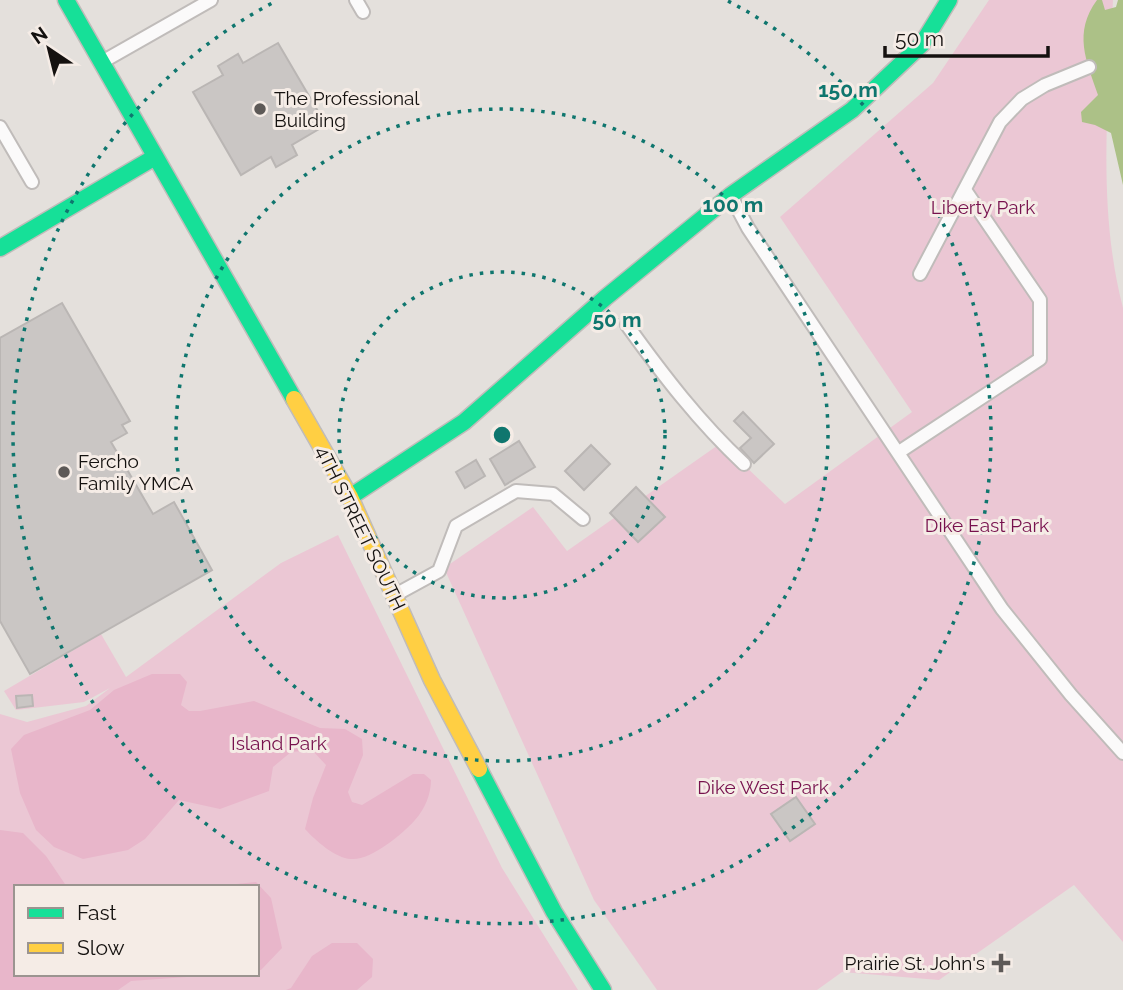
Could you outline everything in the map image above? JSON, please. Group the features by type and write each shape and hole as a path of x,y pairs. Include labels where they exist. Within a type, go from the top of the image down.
{"street":[{"name":"4TH STREET SOUTH","path":"66,0 350,497 432,680 554,912 603,990"},
{"path":"350,497 464,422 605,299 731,195 852,110 922,44 949,0"},
{"path":"0,248 155,157"}],"lane":[{"path":"103,62 211,0"},
{"path":"920,274 1000,122 1021,99 1045,85 1088,67"},
{"path":"0,127 32,181"},
{"path":"900,452 1040,359 1040,300 965,190"},
{"path":"731,195 748,228 900,452 1002,609 1071,695 1123,753"},
{"path":"627,325 672,387 721,443 744,464"},
{"path":"395,596 439,571 456,526 516,491 553,494 583,519"}],"green space":[{"path":"989,0 1113,0 1106,155 1110,232 1123,308 1123,942 1074,885 939,980 842,972 817,990 657,990 594,900 444,568 533,507 567,551 721,443 785,504 912,412 780,217 933,83"},
{"name":"Island Park","path":"338,535 502,868 578,990 0,990 0,714 27,722 86,706 110,688 84,702 16,710 4,691 101,634 126,677 281,563"},
{"path":"152,674 180,674 187,682 181,705 189,711 254,701 320,728 345,729 362,739 363,755 348,792 352,802 362,805 413,774 424,774 431,780 430,791 419,816 394,839 367,856 351,859 332,852 305,829 326,765 312,750 291,752 273,767 269,791 220,809 179,800 145,839 128,850 83,859 54,847 36,830 20,793 11,749 24,735 90,710 114,690"},
{"path":"0,830 23,833 46,856 66,885 14,885 14,976 200,976 131,981 118,990 0,990"},
{"path":"256,882 259,885 227,885"},
{"path":"259,885 271,898 282,948 261,970"},
{"path":"332,943 357,943 373,959 372,977 357,990 286,990 291,988 312,956"}],"shaded area":[{"path":"1097,0 1102,0 1105,10 1116,7 1118,0 1123,0 1123,185 1111,133 1082,122 1081,112 1098,95 1084,47 1085,24"}],"building":[{"name":"The Professional Building","path":"278,43 326,125 292,145 297,155 276,167 271,157 241,175 193,92 223,75 218,66 238,54 243,63"},
{"name":"Fercho Family YMCA","path":"62,303 130,421 122,425 127,433 111,442 153,514 174,502 212,570 30,674 0,621 0,338"},
{"path":"743,412 774,444 754,463 740,448 751,438 734,421"},
{"path":"519,441 535,467 505,485 490,459"},
{"path":"591,445 610,464 584,490 565,471"},
{"path":"476,460 485,476 465,488 456,472"},
{"path":"636,487 665,517 638,542 610,513"},
{"path":"32,695 33,706 17,708 16,696"},
{"path":"796,797 815,824 790,841 771,814"}],"traffic: fast":[{"path":"66,0 294,399"},
{"path":"350,497 464,422 605,298 731,195 852,110 922,44 949,0"},
{"path":"0,248 155,157"},
{"path":"479,769 554,912 603,990"}],"traffic: slow":[{"path":"294,399 350,497 432,680 479,769"}],"place":[{"name":"The Professional Building","path":"260,109"},
{"name":"Fercho Family YMCA","path":"64,472"},
{"name":"Prairie St. John's","path":"1001,963"}],"park label":[{"name":"Liberty Park","path":"983,207"},
{"name":"Dike East Park","path":"987,525"},
{"name":"Dike West Park","path":"763,787"}]}
